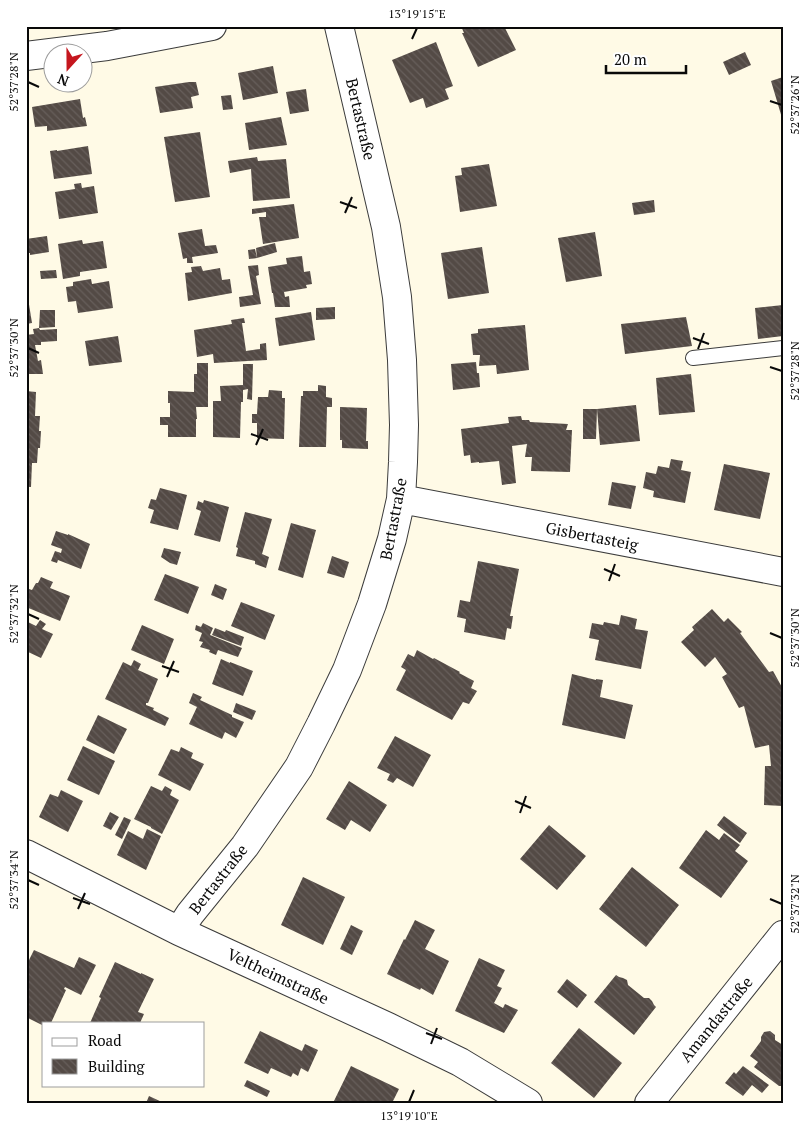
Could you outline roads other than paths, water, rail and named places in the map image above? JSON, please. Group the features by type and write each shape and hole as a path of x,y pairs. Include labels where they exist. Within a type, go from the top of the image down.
{"street":[{"path":"26,56 107,46 212,26"},
{"name":"Bertastraße","path":"179,931 190,914 245,846 299,767 321,724 347,670 372,604 392,539 400,499 404,462 404,425 402,360 397,296 386,227 339,26"},
{"name":"Gisbertasteig","path":"400,499 783,572"},
{"name":"Veltheimstraße","path":"26,854 179,931 365,1016 460,1062 528,1103"},
{"name":"Amandastraße","path":"649,1103 783,935"}],"lane":[{"path":"693,358 783,348"}]}
